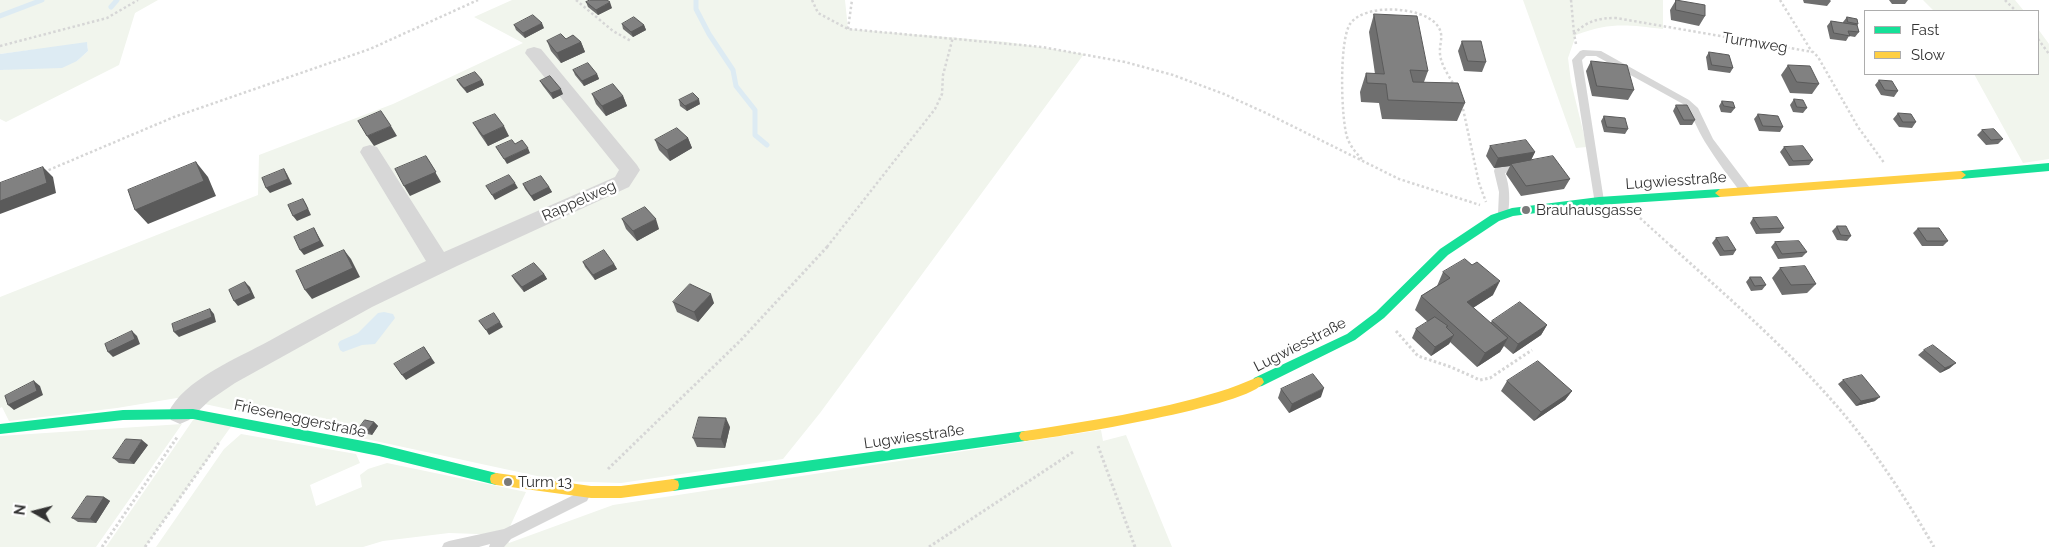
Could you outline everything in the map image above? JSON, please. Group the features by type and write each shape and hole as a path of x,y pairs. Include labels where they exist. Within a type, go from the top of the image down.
{"street":[{"name":"Rappelweg","path":"186,414 191,400 225,377 300,334 439,264 622,182 630,170 534,53"},
{"path":"370,152 439,264"},
{"name":"Lugwiesstraße","path":"591,492 621,492 771,474 1064,430 1156,415 1244,390 1351,338 1380,315 1444,252 1503,214 1598,201 1900,181 2049,167"},
{"name":"Frieseneggerstraße","path":"0,429 123,415 186,414 235,421 379,450 508,482 591,492"}],"lane":[{"path":"1598,201 1578,60 1583,53 1598,53 1686,102 1694,110 1710,140 1746,191"},
{"path":"1503,214 1506,193 1499,171 1514,168"},
{"path":"449,547 506,535 591,492"},
{"path":"496,547 506,535"}],"path":[{"path":"0,46 108,18 138,0"},
{"path":"43,172 174,116 370,49 478,0"},
{"path":"576,0 613,31 631,41"},
{"path":"812,0 818,13 848,29 1007,42 1076,52 1172,75 1224,94 1409,183 1503,214"},
{"path":"848,29 852,0"},
{"path":"1571,0 1578,60"},
{"path":"1780,0 1802,40 1818,57 1866,138 1900,181"},
{"path":"2005,0 2015,10"},
{"path":"1367,163 1349,142 1344,119 1342,75 1345,38 1348,28 1355,18 1370,14 1407,10 1420,12 1431,19 1439,28 1443,37 1441,57 1455,89"},
{"name":"Turmweg","path":"1574,34 1584,23 1600,18 1616,18 1812,52"},
{"path":"591,492 616,460 751,331 849,222 935,109 942,94 943,75 953,37"},
{"path":"2039,40 2049,54"},
{"path":"1459,97 1467,119 1479,183 1488,208"},
{"path":"1619,200 1760,327 1827,394 1857,430 1887,471 1934,547"},
{"path":"1380,315 1418,356 1451,367 1475,379 1490,378 1532,350"},
{"path":"102,547 186,414"},
{"path":"145,547 235,421"},
{"path":"1089,446 1097,443 1136,547"},
{"path":"929,547 1081,448"}],"shaded area":[{"path":"0,0 158,0 135,13 119,65 6,122 0,119 0,70 77,61 88,51 87,43 0,54"},
{"path":"512,0 845,0 848,29 1007,42 1084,54 820,413 783,459 621,483 560,481 177,398 117,408 9,421 2,407 0,408 0,297 258,195 259,155 393,104 523,43 474,17"},
{"path":"1523,0 1663,0 1663,29 1639,26 1609,26 1576,35 1568,58 1571,82 1587,147 1576,148"},
{"path":"1923,0 2015,0 2023,10 1933,10"},
{"path":"2039,30 2049,44 2049,159 2023,163 1975,75 2039,75"},
{"path":"87,42 88,51 77,61 62,68 0,70 0,54"},
{"path":"378,313 393,314 395,318 375,344 362,345 343,352 340,350 338,344 340,341 358,333"},
{"path":"193,420 235,421 145,547 106,547"},
{"path":"182,424 96,547 0,547 0,436"},
{"path":"1101,430 1103,441 1126,435 1172,547 496,547 505,535 449,533 383,541 363,547 156,547 224,449 241,434 356,454 360,463 310,485 316,506 362,487 360,475 368,469 387,463 526,492 506,535 509,543 613,505"}],"building":[{"path":"590,0 607,0 610,2 596,10 586,2"},
{"path":"1676,0 1705,5 1705,16 1676,10"},
{"path":"1374,14 1417,16 1428,71 1410,70 1413,82 1458,83 1465,103 1388,100 1386,84 1367,83 1366,73 1384,74"},
{"path":"533,15 542,23 523,33 514,25"},
{"path":"634,17 644,25 631,32 622,24"},
{"path":"1847,17 1857,19 1858,24 1848,22"},
{"path":"1831,21 1857,25 1859,32 1848,31 1850,36 1834,33"},
{"path":"561,34 566,39 573,35 581,42 557,53 547,41"},
{"path":"1462,41 1481,41 1486,62 1468,61"},
{"path":"1709,52 1729,55 1733,68 1712,65"},
{"path":"1591,61 1627,65 1634,90 1597,86"},
{"path":"588,63 597,74 582,81 573,70"},
{"path":"1788,65 1810,66 1819,84 1797,82"},
{"path":"475,72 482,80 464,88 457,80"},
{"path":"550,76 561,89 551,93 540,81"},
{"path":"1879,80 1892,81 1898,91 1885,90"},
{"path":"613,84 623,96 602,106 592,94"},
{"path":"693,93 699,99 685,106 679,100"},
{"path":"1794,99 1803,100 1807,108 1797,107"},
{"path":"1722,101 1733,102 1735,108 1724,106"},
{"path":"1676,105 1687,105 1695,120 1684,120"},
{"path":"381,111 391,126 367,136 358,121"},
{"path":"1898,113 1911,114 1916,122 1903,122"},
{"path":"495,114 504,126 483,136 473,123"},
{"path":"1758,114 1778,116 1783,127 1763,126"},
{"path":"1604,116 1625,118 1628,129 1607,127"},
{"path":"677,128 688,138 667,150 655,140"},
{"path":"1994,129 2003,139 1991,140 1982,130"},
{"path":"512,140 515,144 522,140 528,148 504,159 496,147"},
{"path":"1526,140 1535,152 1498,158 1490,146"},
{"path":"1803,146 1813,160 1793,161 1784,147"},
{"path":"426,156 436,172 404,186 395,169"},
{"path":"1553,156 1570,179 1526,186 1511,164"},
{"path":"196,162 204,181 135,210 128,190"},
{"path":"43,167 47,183 0,201 0,183"},
{"path":"284,169 288,179 266,188 262,178"},
{"path":"509,175 515,183 492,195 486,186"},
{"path":"541,176 549,187 531,196 523,184"},
{"path":"303,199 308,209 293,216 288,205"},
{"path":"645,207 656,219 633,231 622,219"},
{"path":"1777,217 1784,228 1760,229 1753,218"},
{"path":"1837,226 1846,226 1851,236 1841,235"},
{"path":"314,228 320,241 300,250 294,237"},
{"path":"1918,228 1939,228 1948,241 1927,241"},
{"path":"1728,237 1736,250 1724,251 1716,238"},
{"path":"1799,241 1807,252 1782,254 1775,242"},
{"path":"344,250 353,268 305,290 296,271"},
{"path":"604,250 614,264 593,275 583,262"},
{"path":"1465,259 1472,265 1477,262 1500,281 1467,302 1508,338 1485,353 1421,296 1450,278 1443,272"},
{"path":"534,263 544,274 522,287 512,276"},
{"path":"1805,266 1816,284 1791,285 1780,268"},
{"path":"1750,277 1761,277 1766,285 1755,286"},
{"path":"245,282 251,293 234,301 229,290"},
{"path":"690,284 711,294 694,312 673,302"},
{"path":"1520,302 1547,325 1518,344 1492,321"},
{"path":"210,309 212,317 174,332 172,324"},
{"path":"494,313 500,322 486,330 479,321"},
{"path":"1435,317 1448,326 1446,327 1454,335 1435,347 1416,329"},
{"path":"132,331 135,339 108,352 105,344"},
{"path":"1933,345 1956,363 1945,368 1924,350"},
{"path":"424,347 431,358 402,375 394,364"},
{"path":"1538,361 1572,391 1541,412 1507,381"},
{"path":"1313,374 1324,388 1292,404 1281,389"},
{"path":"1862,375 1880,397 1861,401 1843,380"},
{"path":"34,381 37,391 8,405 5,396"},
{"path":"699,417 726,418 721,439 693,438"},
{"path":"365,420 374,422 368,430 359,428"},
{"path":"126,439 142,440 129,460 113,458"},
{"path":"87,496 104,497 90,519 72,518"}],"waterway":[{"path":"0,16 42,0"},
{"path":"111,7 117,0"},
{"path":"696,0 696,9 709,34 733,70 736,86 755,110 755,135 767,145"}],"traffic: fast":[{"path":"1961,175 2049,167"},
{"path":"1258,382 1351,337 1380,315 1444,252 1495,218 1512,212 1599,201 1720,193"},
{"path":"0,429 123,415 193,414 379,450 496,479"},
{"path":"673,485 1025,436"}],"traffic: slow":[{"path":"1720,193 1961,175"},
{"path":"1025,436 1100,424 1174,409 1206,401 1258,382"},
{"path":"496,479 591,492 621,492 673,485"}],"place":[{"name":"Brauhausgasse","path":"1526,210"},
{"name":"Turm 13","path":"508,482"}]}
